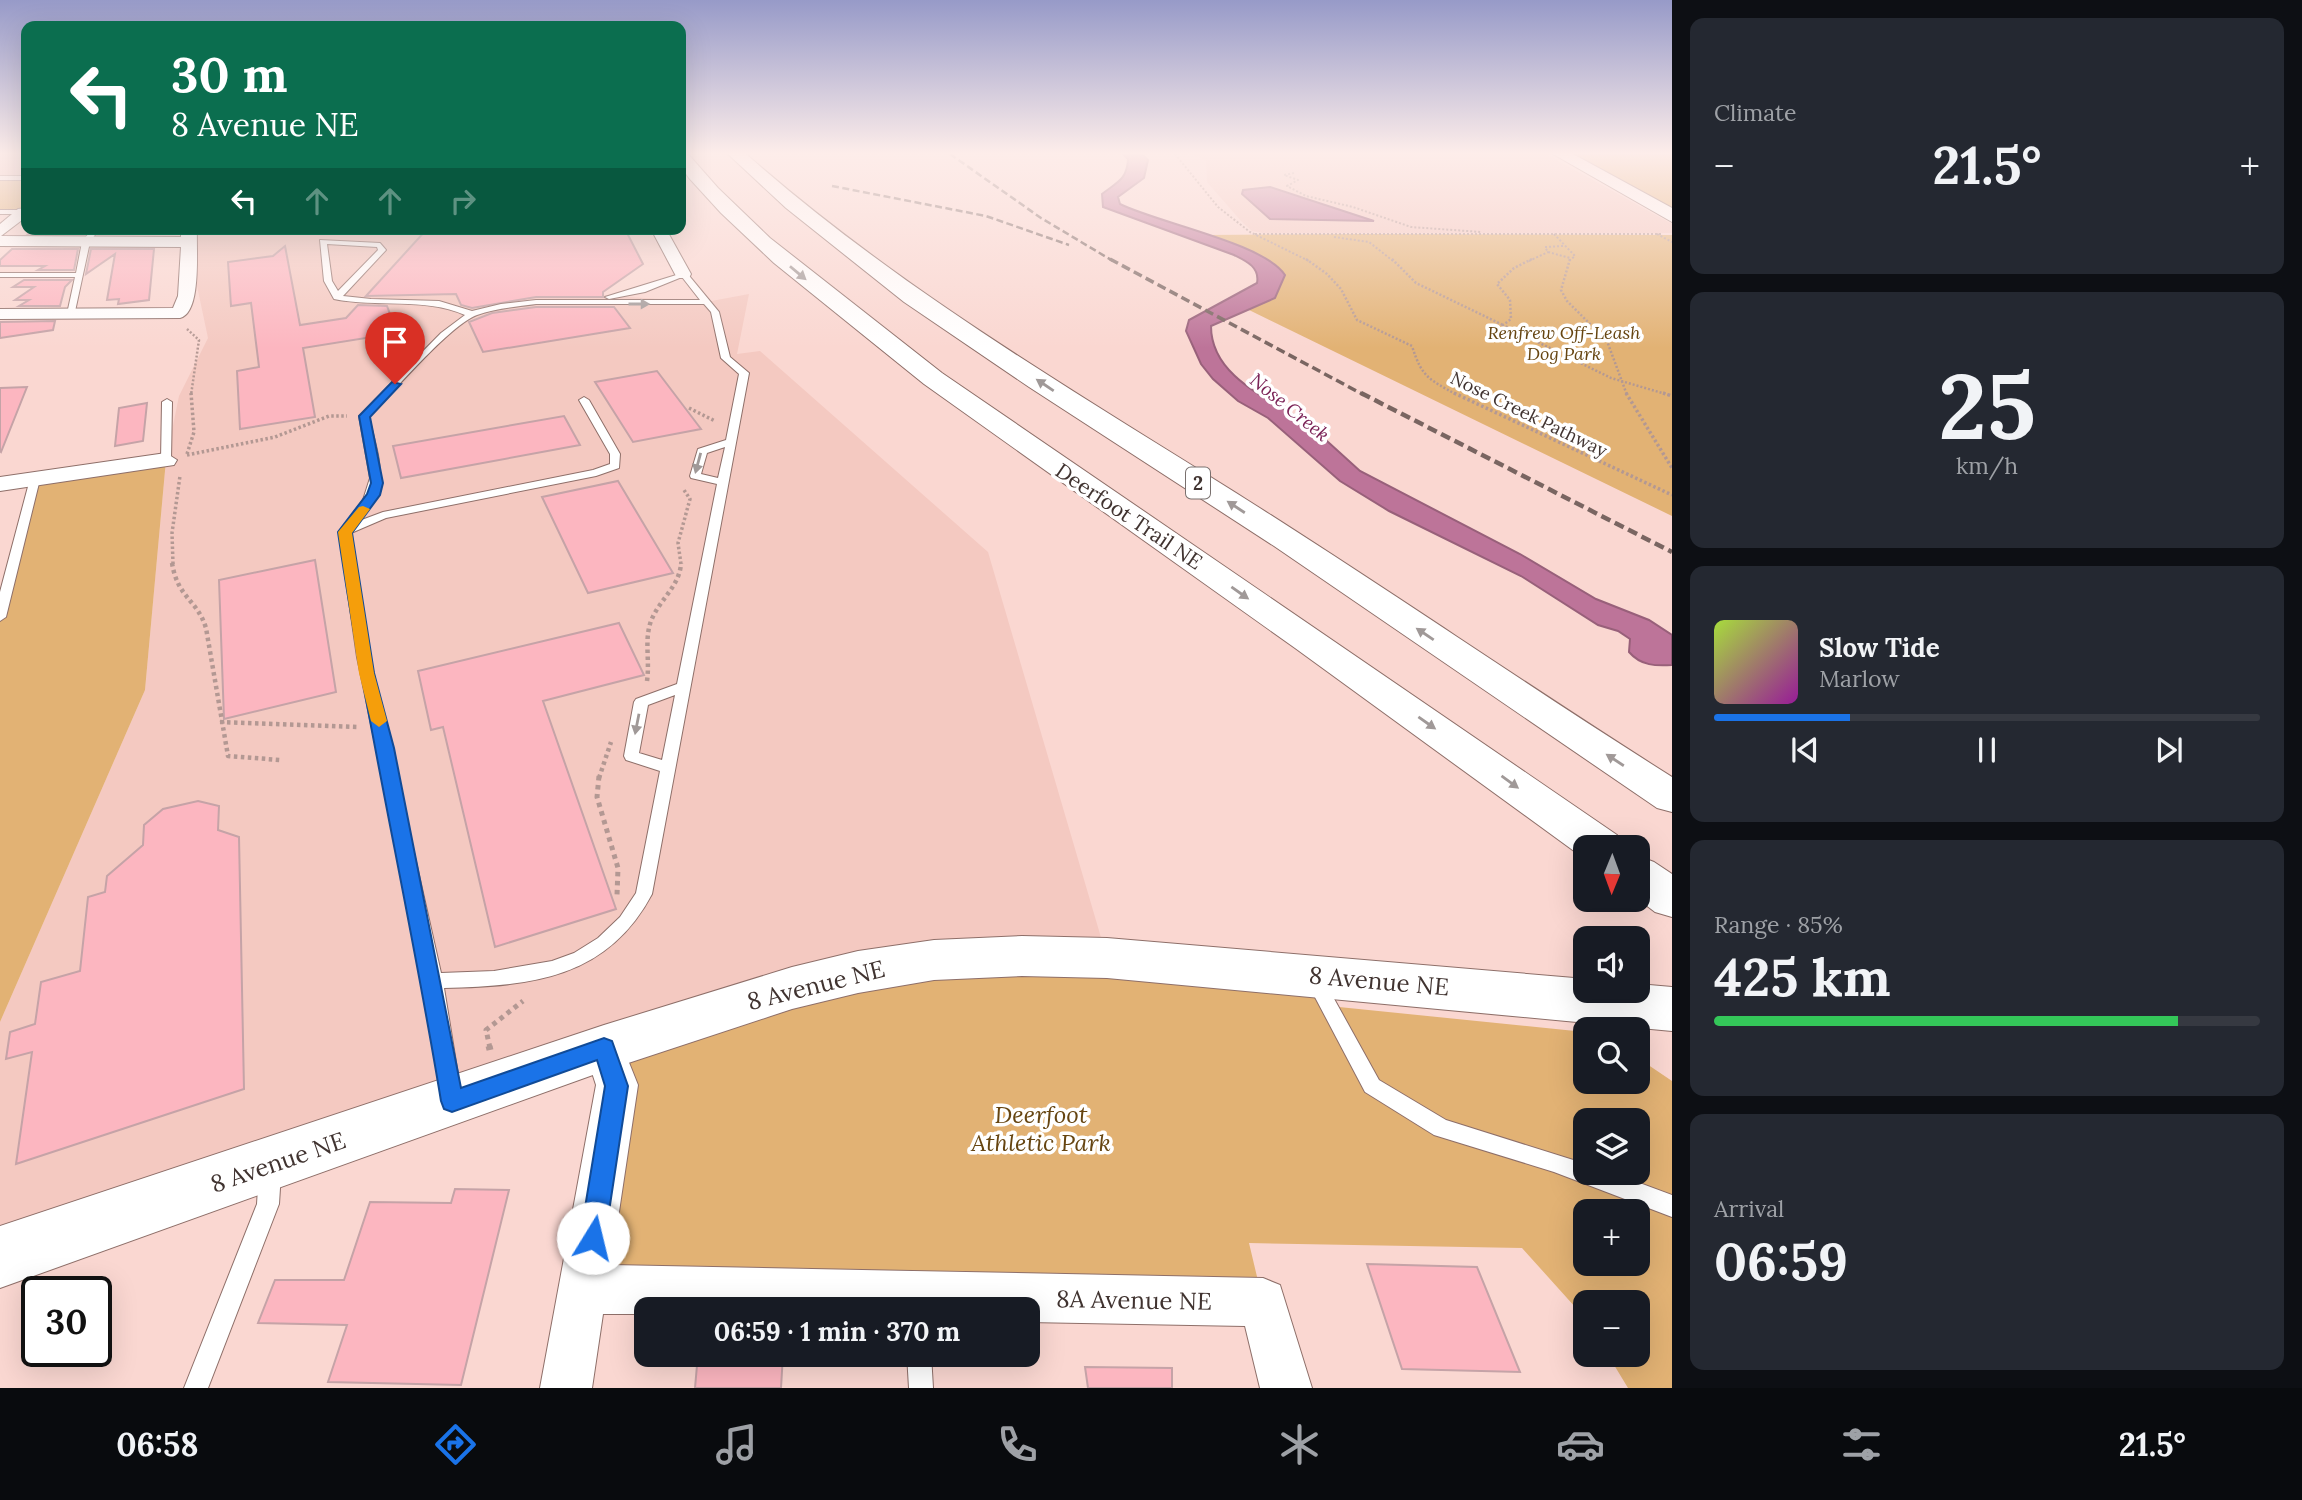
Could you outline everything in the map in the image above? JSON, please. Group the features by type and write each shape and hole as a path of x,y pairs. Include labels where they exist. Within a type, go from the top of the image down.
{"main road":[{"name":"Deerfoot Trail NE","path":"740,219 780,258 876,337 1006,433 1209,571 1584,835"},
{"name":"2","path":"809,219 907,293 1257,520 1672,797"},
{"path":"1650,883 1672,899"},
{"name":"8 Avenue NE","path":"0,1257 604,1048 792,988 858,972 934,960 1022,956 1107,958 1672,1009"}],"street":[{"path":"0,232 17,219"},
{"path":"661,235 683,274"},
{"path":"0,241 91,236 188,236 187,296 180,313 0,314"},
{"path":"0,484 180,460"},
{"path":"566,1388 585,1289 617,1086 604,1048"},
{"name":"8A Avenue NE","path":"585,1289 775,1297"},
{"name":"8A Avenue NE","path":"1040,1303 1263,1302 1286,1388"}],"lane":[{"path":"71,314 78,275 91,236"},
{"path":"337,297 382,250 380,245 323,243 328,281 337,297 362,302 452,304 471,314"},
{"path":"432,981 526,976 570,965 608,940 636,911 644,894 744,373 726,358 719,323 683,274 625,295 571,302"},
{"path":"0,275 78,275"},
{"path":"452,1101 432,981 381,728 367,673 345,532 373,495 377,483 364,416 444,335 471,314 501,306 571,302 706,302"},
{"path":"345,532 383,515 596,473 615,466 615,454 584,400"},
{"path":"167,402 180,460"},
{"path":"723,482 695,476 702,452 731,442"},
{"path":"0,617 35,479"},
{"path":"669,768 631,756 641,702 684,687"},
{"path":"1313,976 1372,1086 1441,1128 1554,1162 1672,1206"},
{"path":"195,1388 268,1204 271,1164"},
{"path":"920,1367 921,1388"}],"path":[{"name":"Nose Creek Pathway","path":"1234,219 1254,234 1313,263 1327,274 1341,289 1357,320 1412,346 1420,371 1441,387 1672,495"},
{"path":"1388,219 1412,227 1457,229 1485,234"},
{"path":"1457,229 1459,235"},
{"path":"1554,233 1563,246"},
{"path":"1254,234 1672,234"},
{"path":"1657,234 1672,242"},
{"path":"1326,235 1369,242 1379,247 1416,283 1620,381 1672,396"},
{"path":"1503,326 1511,318 1512,306 1508,293 1497,285 1514,268 1548,252 1570,258 1575,256 1572,250 1563,246 1545,247 1548,252"},
{"path":"1570,258 1561,290 1567,302 1606,341 1630,403 1672,468"},
{"path":"180,313 158,326 183,327 194,332 199,340 191,395 195,425 180,460 173,541 180,593 201,612 228,756 280,760"},
{"path":"689,408 716,419 714,428"},
{"path":"180,460 275,437 329,416 364,416"},
{"path":"642,688 649,678 646,637 652,618 678,579 681,566 678,543 690,499 679,482"},
{"path":"220,722 381,728"},
{"path":"613,736 598,773 597,797 618,868 617,904"},
{"path":"490,1050 486,1030 523,1001"}],"shaded area":[{"path":"1135,219 1160,219 1234,243 1256,253 1285,275 1275,298 1211,326 1213,343 1220,358 1242,382 1299,418 1298,421 1327,441 1360,471 1520,554 1596,599 1649,620 1672,635 1672,665 1644,663 1629,652 1630,639 1618,631 1598,625 1521,576 1389,511 1340,481 1268,418 1238,401 1213,379 1201,364 1186,331 1189,320 1257,283 1256,273 1251,265 1234,255"},
{"path":"1239,219 1663,219 1672,224 1672,233 1263,233 1252,231"},
{"path":"1270,219 1367,219 1374,221"},
{"path":"192,235 422,235 369,294 599,295 706,302 749,294 737,354 760,351 988,552 1107,958 934,960 0,1257 0,1022 145,690 166,460 179,396 208,338 189,248"}],"green space":[{"name":"Renfrew Off-Leash Dog Park","path":"1206,235 1672,235 1672,516 1247,309 1275,298 1282,281"},
{"path":"166,460 145,690 0,1022 0,617 35,479"},
{"name":"Deerfoot Athletic Park","path":"858,972 1313,976 1329,1006 1573,1031 1573,1094 1650,1094 1650,1066 1672,1081 1672,1388 1628,1388 1615,1367 1650,1367 1650,1290 1573,1290 1573,1305 1522,1248 1249,1243 1263,1302 585,1289 604,1048"}],"building":[{"path":"422,235 628,235 643,264 603,292 603,297 536,297 472,308 461,305 456,294 366,296"},
{"path":"285,246 300,325 346,318 358,305 387,306 397,333 303,348 315,417 240,429 237,371 259,367 251,303 231,306 228,262 273,256"},
{"path":"12,249 78,249 74,270 38,270 45,266 0,266 0,260"},
{"path":"91,249 154,249 149,300 118,304 119,299 107,300 115,254 86,274"},
{"path":"24,280 72,280 65,287 60,306 19,306 29,300 15,300 34,287 13,287"},
{"path":"536,307 614,307 630,328 483,352 469,322 492,313"},
{"path":"55,321 53,330 0,338 0,322"},
{"path":"657,371 701,429 633,442 595,382"},
{"path":"27,387 1,452 0,388"},
{"path":"147,403 143,441 115,446 119,408"},
{"path":"564,416 580,445 401,478 393,446"},
{"path":"618,481 673,573 588,593 542,497"},
{"path":"315,560 336,692 224,719 219,580"},
{"path":"619,623 644,675 543,701 616,909 495,947 443,727 431,730 418,671"},
{"path":"198,801 219,806 218,830 239,837 244,1089 16,1164 32,1052 6,1059 10,1032 35,1024 41,982 80,971 88,897 105,892 107,876 143,845 144,825 163,809"},
{"path":"455,1189 509,1190 461,1385 328,1382 347,1325 258,1323 275,1280 344,1280 370,1202 451,1203"},
{"path":"1367,1264 1477,1267 1520,1372 1402,1369"},
{"path":"697,1367 782,1367 781,1388 695,1388"},
{"path":"1085,1367 1172,1368 1172,1388 1088,1388"}],"railway":[{"path":"994,219 1069,245"},
{"path":"1042,219 1113,261"},
{"path":"1110,259 1364,395"},
{"path":"1361,393 1672,552"}],"slow traffic":[{"path":"363,509 345,532 367,673 379,721"}],"route":[{"path":"395,384 364,416 377,483 366,506 345,532 367,673 386,748 427,955 452,1101 604,1048 617,1086 593,1238"}],"water label":[{"name":"Nose Creek","path":"1290,407"}]}
